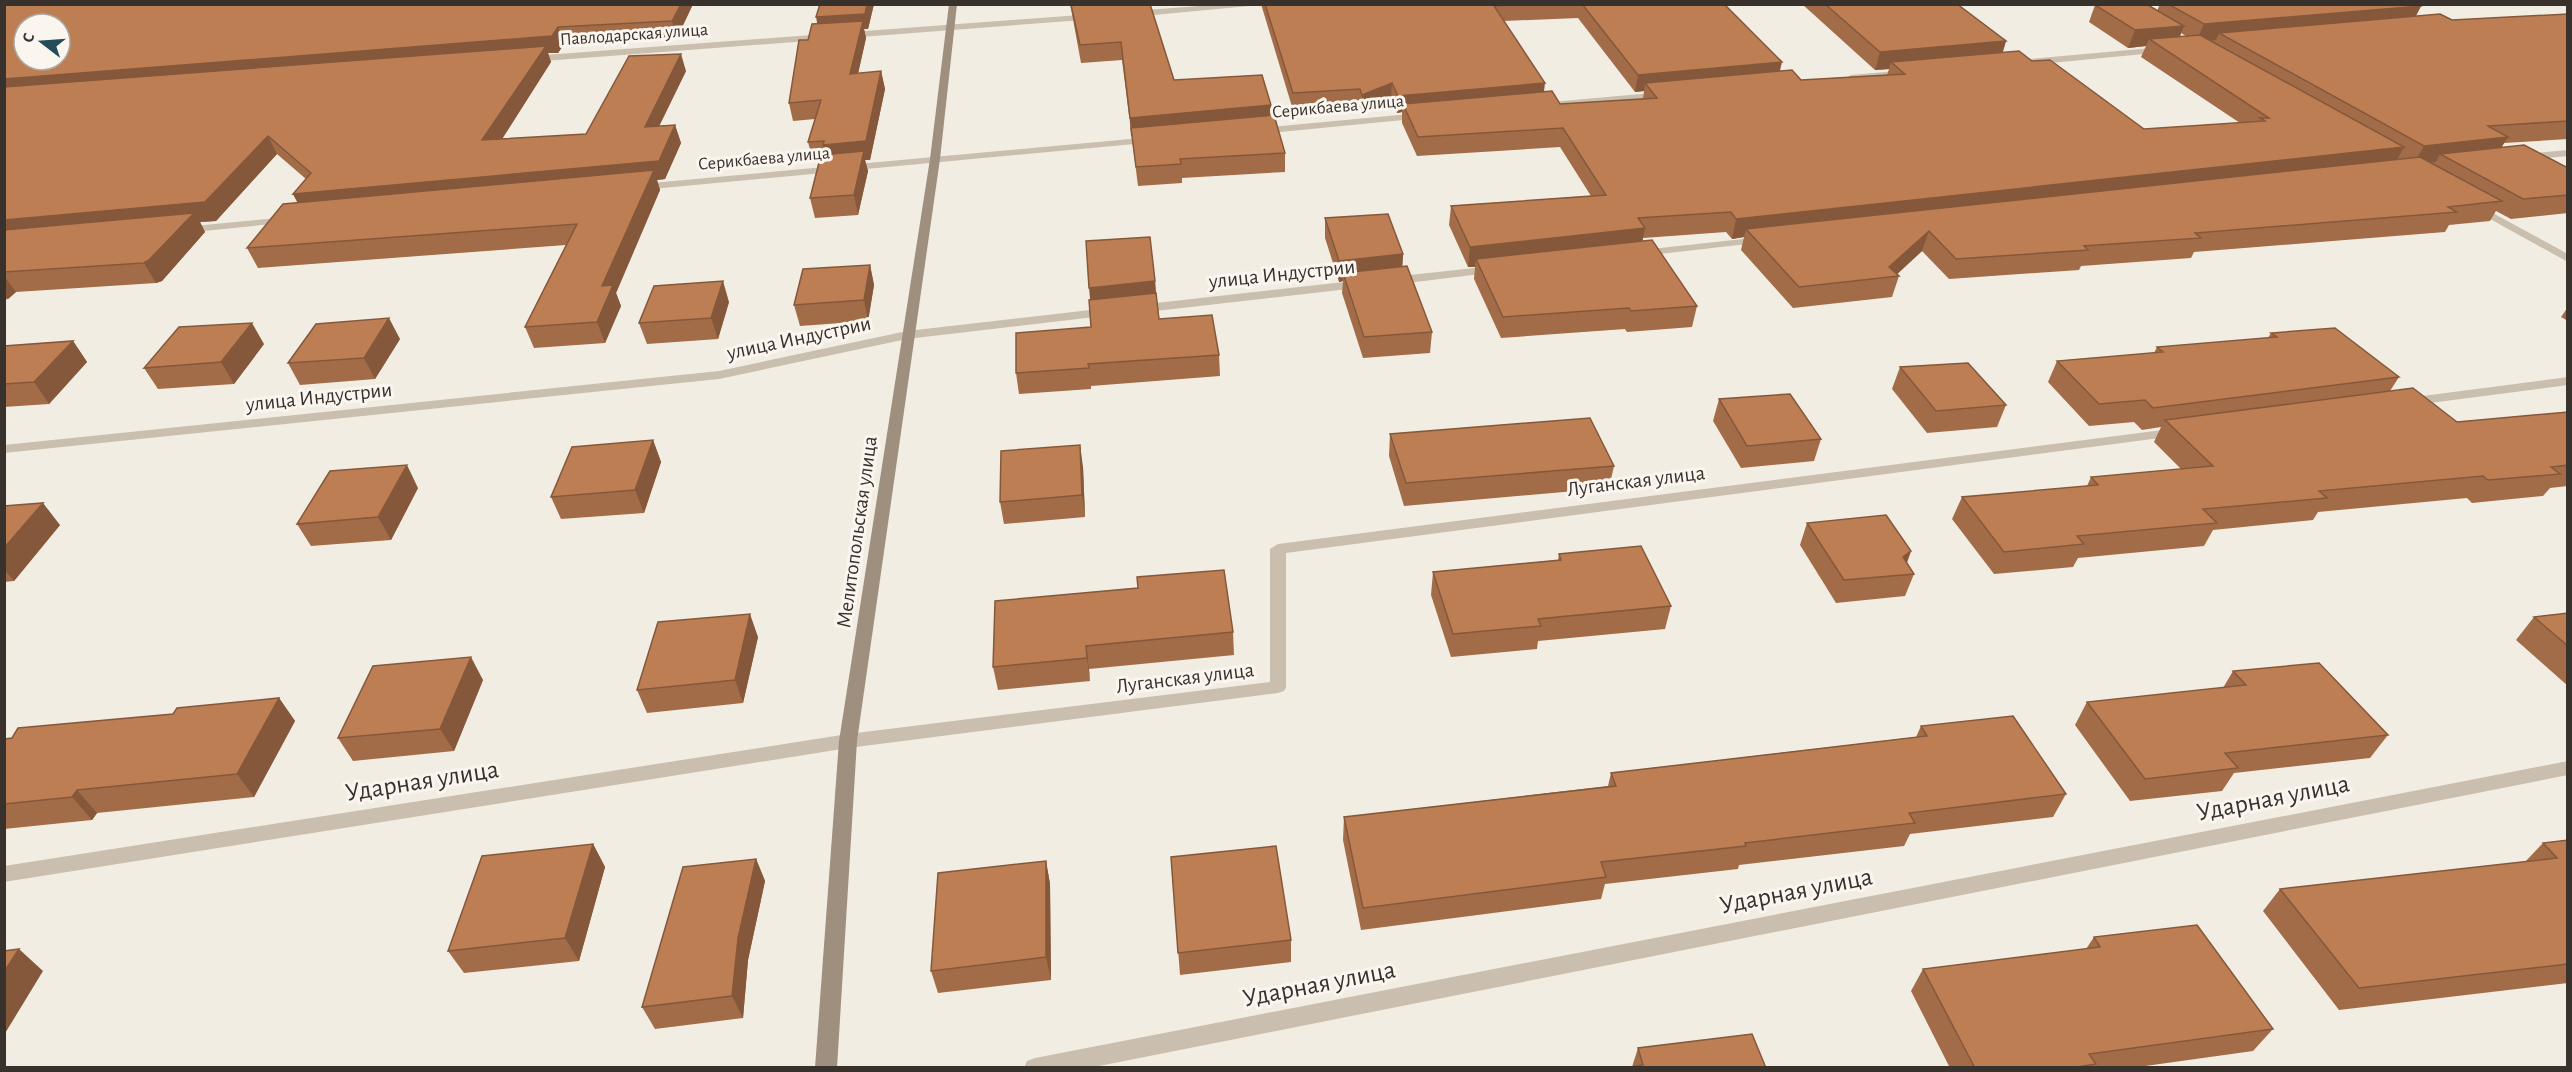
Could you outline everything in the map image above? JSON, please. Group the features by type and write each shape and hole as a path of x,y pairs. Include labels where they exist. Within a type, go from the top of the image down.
{"street":[{"name":"Мелитопольская улица","path":"826,1068 848,741 907,334 935,159 952,4"},
{"path":"1126,15 1267,4"},
{"name":"Павлодарская улица","path":"519,60 1102,16"},
{"path":"2013,63 2179,49"},
{"path":"1835,79 1918,72"},
{"path":"1527,107 1669,94"},
{"name":"Серикбаева улица","path":"1243,132 1432,115"},
{"name":"Серикбаева улица","path":"625,188 1160,139"},
{"path":"2511,159 2568,153"},
{"path":"2468,203 2568,259"},
{"path":"171,231 303,219"},
{"path":"1634,254 1777,238"},
{"name":"улица Индустрии","path":"4,449 719,375 907,334 1503,269"},
{"path":"2390,404 2568,381"},
{"name":"Луганская улица","path":"848,741 1278,687 1278,549 2189,430"},
{"name":"Ударная улица","path":"4,874 848,741"},
{"name":"Ударная улица","path":"1035,1068 2568,768"}],"building":[{"path":"4,4 681,4 672,21 558,27 552,36 4,79"},
{"path":"820,4 867,4 865,14 816,17"},
{"path":"1150,4 1174,80 1262,75 1271,105 1130,118 1121,42 1080,45 1071,5"},
{"path":"1265,4 1532,4 1494,6 1545,83 1398,96 1392,83 1362,95 1360,89 1293,93"},
{"path":"1582,4 1724,4 1782,62 1638,75"},
{"path":"1825,4 1957,4 2006,41 1880,52"},
{"path":"2146,4 2184,26 2135,30 2095,5"},
{"path":"2168,4 2419,4 2421,6 2204,24"},
{"path":"2440,14 2452,20 2568,14 2568,121 2488,126 2508,137 2424,146 2219,33"},
{"path":"863,21 850,74 881,71 866,141 823,145 824,141 808,142 821,100 789,103 799,40 808,40 812,24"},
{"path":"2200,35 2404,147 1736,219 1731,212 1638,218 1645,228 1470,247 1451,206 1606,195 1563,128 1418,137 1403,104 1552,91 1560,104 1657,98 1645,83 1792,70 1801,80 1905,74 1891,62 2019,51 2032,61 2050,60 2144,129 2265,121 2260,118 2269,118 2149,39"},
{"path":"546,46 482,140 586,134 629,56 681,54 645,127 675,125 659,161 293,194 311,173 268,136 205,202 4,220 6,212 4,212 4,87"},
{"path":"1274,115 1285,153 1180,159 1181,164 1136,167 1131,128"},
{"path":"2524,145 2568,168 2568,195 2523,199 2440,154"},
{"path":"864,151 854,195 810,198 821,155"},
{"path":"2420,157 2502,201 2448,207 2457,212 2195,233 2201,238 2084,246 2088,250 1956,259 1929,231 1889,267 1899,276 1799,287 1746,229"},
{"path":"654,170 602,286 613,285 597,322 525,327 577,224 247,248 283,204"},
{"path":"194,213 144,263 4,272 4,230"},
{"path":"1388,214 1403,254 1339,261 1325,218"},
{"path":"1150,237 1155,281 1089,288 1086,241"},
{"path":"1652,240 1697,306 1631,311 1629,308 1503,317 1476,259"},
{"path":"870,265 864,300 794,305 803,269"},
{"path":"1407,266 1432,332 1364,337 1343,273"},
{"path":"723,281 711,318 639,323 654,286"},
{"path":"1156,293 1159,319 1212,315 1219,355 1088,364 1089,368 1016,373 1016,333 1091,327 1089,300"},
{"path":"389,318 364,358 288,363 316,324"},
{"path":"252,323 221,362 144,368 179,327"},
{"path":"2335,328 2399,377 2153,408 2145,400 2099,404 2057,361 2163,352 2157,347 2277,337 2271,333"},
{"path":"73,341 34,382 4,384 4,346"},
{"path":"1968,363 2006,405 1936,411 1900,367"},
{"path":"2413,388 2457,422 2568,412 2568,465 2551,467 2560,474 2488,480 2483,476 2319,491 2327,498 2203,509 2217,523 2077,536 2084,544 2004,552 1962,497 2098,485 2091,477 2213,466 2165,420"},
{"path":"1790,394 1821,439 1747,446 1719,399"},
{"path":"1590,418 1614,466 1406,483 1390,434"},
{"path":"653,440 635,490 551,497 572,447"},
{"path":"1080,445 1082,495 1000,502 1001,451"},
{"path":"407,465 378,517 297,524 330,471"},
{"path":"43,503 4,548 4,506"},
{"path":"1886,515 1911,551 1903,557 1914,574 1844,580 1807,523"},
{"path":"1641,546 1671,606 1538,619 1541,626 1453,634 1433,572 1561,560 1559,554"},
{"path":"1224,570 1233,632 1086,646 1087,658 993,667 995,601 1138,588 1137,577"},
{"path":"2568,613 2568,646 2534,617"},
{"path":"750,614 735,680 637,690 658,622"},
{"path":"471,657 440,729 338,738 373,666"},
{"path":"2319,663 2388,735 2225,753 2238,768 2145,779 2087,702 2246,685 2233,671"},
{"path":"279,698 237,774 77,790 72,797 4,804 4,739 12,738 18,728 173,714 177,708"},
{"path":"2013,716 2066,794 1909,813 1915,823 1745,843 1746,846 1601,862 1606,877 1363,908 1344,817 1616,786 1611,773 1927,736 1921,726"},
{"path":"2568,840 2568,964 2359,988 2280,889 2557,858 2543,843"},
{"path":"593,844 565,938 448,951 482,856"},
{"path":"1276,846 1291,940 1178,953 1171,857"},
{"path":"756,859 738,938 732,996 642,1007 683,867"},
{"path":"1046,861 1046,957 931,971 938,873"},
{"path":"2197,925 2273,1029 2089,1054 2096,1064 2071,1068 1975,1068 1923,969 2100,947 2094,937"},
{"path":"19,949 4,972 4,951"},
{"path":"1752,1034 1766,1068 1627,1068 1643,1065 1638,1048"}]}
